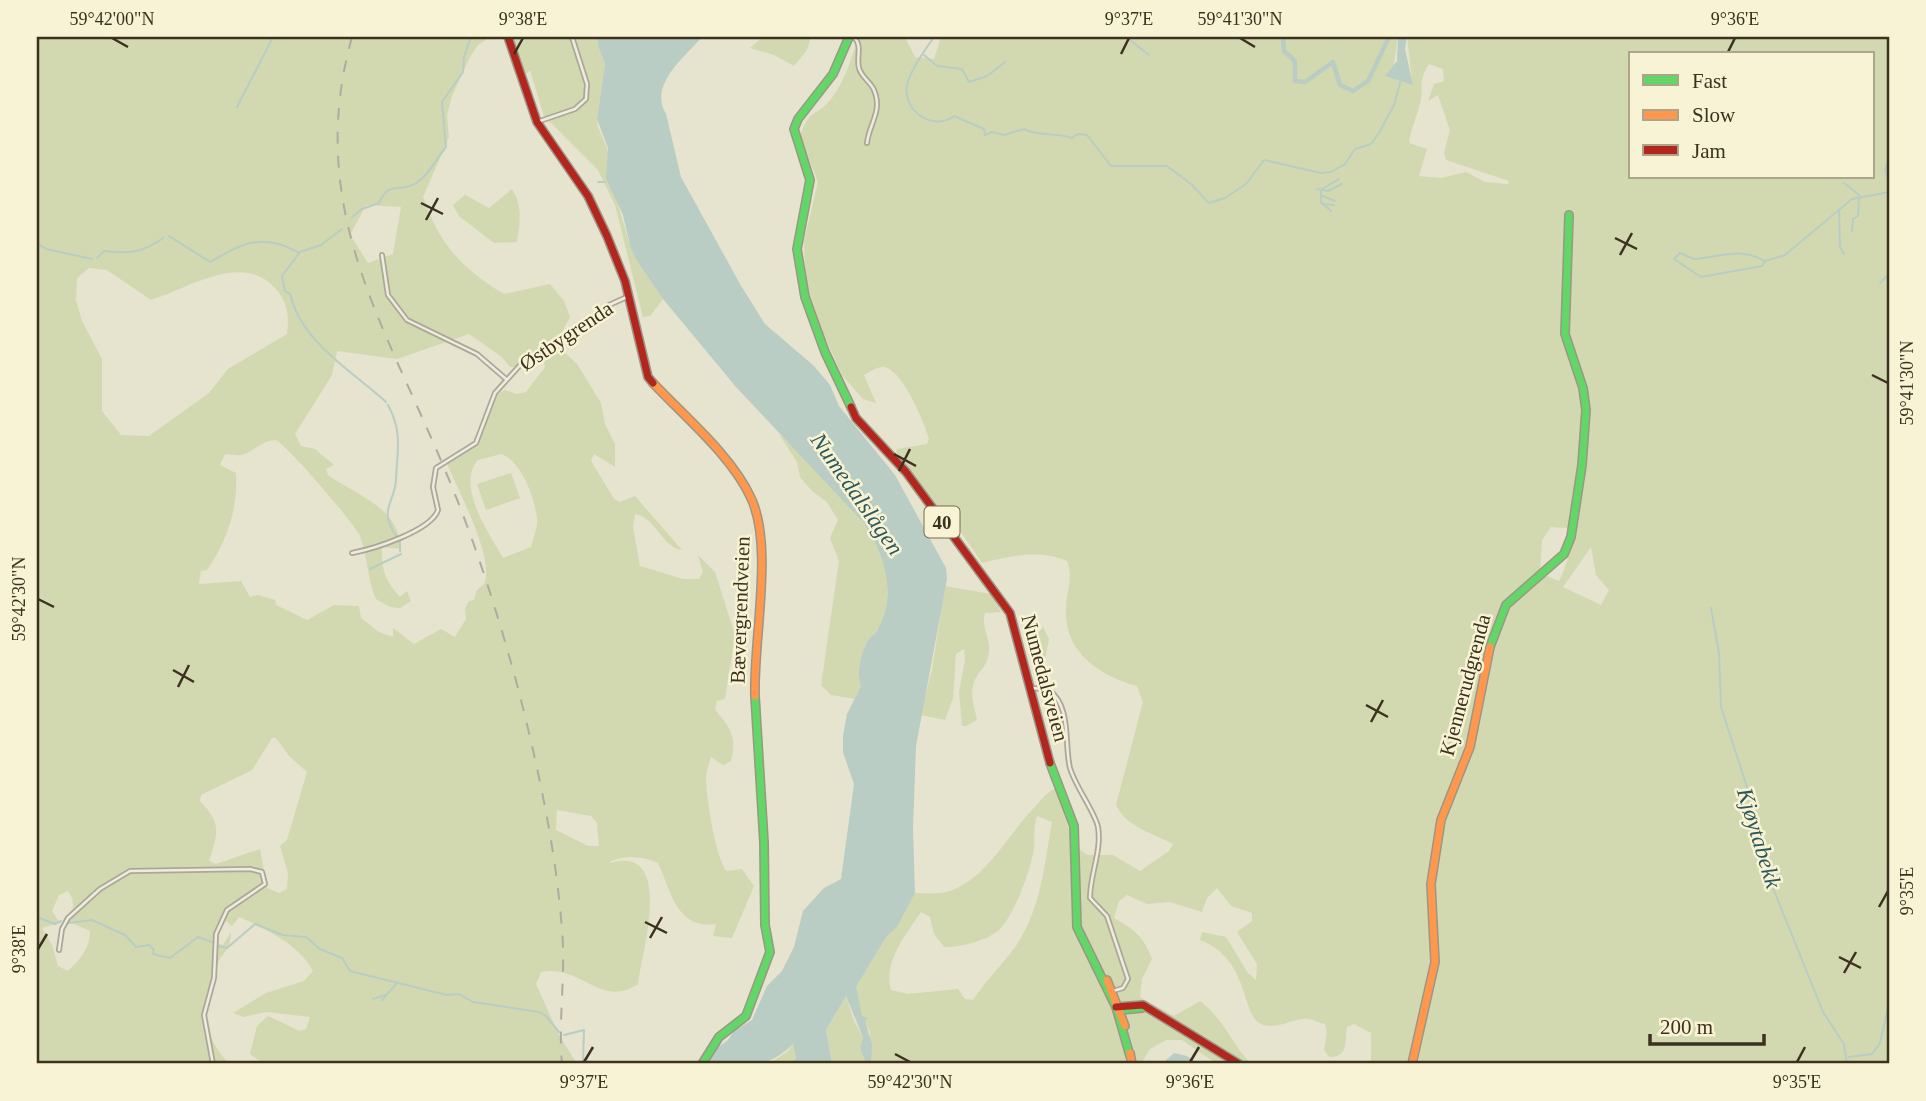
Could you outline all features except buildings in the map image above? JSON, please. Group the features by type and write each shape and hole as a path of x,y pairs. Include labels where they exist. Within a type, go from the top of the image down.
{"main road":[{"name":"Bævergrendveien","path":"508,37 537,122 597,212 629,296 644,368 650,382 699,429 738,475 756,506 761,532 755,692 764,842 765,925 769,954 746,1016 719,1037 702,1064"},
{"name":"Numedalsveien","path":"849,37 833,74 798,119 794,129 797,147 810,180 797,250 807,305 856,418 902,467 1005,603 1014,626 1054,774 1074,825 1078,857 1074,912 1084,945 1118,1007"},
{"name":"Kjennerudgrenda","path":"1412,1064 1435,962 1432,884 1441,820 1470,747 1491,643 1506,605 1564,554 1571,537 1587,413 1584,390 1568,353 1565,334 1569,215"},
{"name":"Numedalsveien","path":"1084,945 1114,991 1131,1060"},
{"path":"1118,1007 1134,1003 1145,1007 1239,1064"}],"street":[{"path":"537,122 575,109 586,99 587,84 572,37"},
{"path":"854,37 860,48 860,71 875,91 877,101 878,112 867,143"},
{"name":"Østbygrenda","path":"382,255 388,295 407,320 477,354 506,379"},
{"name":"Østbygrenda","path":"352,553 401,538 434,518 438,506 433,478 438,464 467,451 476,443 492,398 506,379 530,357 580,329 607,306 629,296"},
{"path":"1030,689 1049,690 1059,701 1066,727 1071,771 1097,823 1099,846 1090,898 1107,916 1128,976 1124,987 1114,991"},
{"path":"59,950 62,929 68,918 100,889 130,871 260,870 265,876 265,884 227,910 216,934 214,978 204,1018 213,1064"}],"green space":[{"path":"37,37 490,37 478,45 470,57 452,96 447,115 449,137 423,197 445,242 476,275 504,294 550,284 564,301 570,317 559,337 561,349 577,364 601,403 605,424 615,444 615,467 594,454 591,461 614,499 620,502 635,496 682,550 669,544 648,520 635,514 633,527 640,566 683,579 699,579 703,572 698,555 715,572 735,635 725,699 717,701 715,710 729,728 733,745 731,761 723,765 711,757 706,776 708,799 712,828 723,865 727,871 742,869 754,886 732,938 713,936 716,924 692,921 683,914 658,863 635,857 617,859 610,863 630,862 643,870 649,885 648,928 638,984 613,992 555,971 541,972 536,984 559,1035 577,1064 264,1064 250,1054 257,1026 268,1016 300,1031 306,1029 310,1017 266,1012 244,1017 233,1013 266,993 304,981 313,971 300,953 291,946 239,917 232,926 226,921 217,931 214,942 223,945 231,932 228,947 217,965 207,1005 213,1042 230,1064 37,1064","holes":["366,205 401,207 393,254 368,263 350,235","89,268 107,270 151,300 215,276 248,273 263,278 280,294 287,310 287,334 228,369 209,393 149,436 121,435 102,411 102,359 82,321 76,300 77,278","469,334 502,357 510,367 519,367 542,354 545,367 526,392 517,394 505,390 497,395 487,409 481,433 472,448 446,461 480,541 486,573 484,584 465,609 466,619 455,637 441,629 414,644 393,628 393,637 379,632 361,618 359,606 334,605 307,620 276,605 275,600 258,595 250,597 241,581 199,584 201,571 207,570 220,548 233,512 236,473 220,465 225,454 241,455 275,440 304,467 355,528 363,544 376,599 390,607 400,608 411,601 407,591 400,597 387,580 383,568 382,547 401,549 393,523 375,504 328,475 326,469 334,465 315,449 301,446 295,434 332,375 337,351 397,359","501,454 515,464 526,482 536,512 537,526 531,547 503,558 483,523 472,496 472,470 478,460","272,738 276,738 289,756 307,772 287,840 280,846 288,873 287,889 279,893 267,888 260,849 216,864 209,861 216,829 212,816 200,801 201,795 252,770","557,810 591,816 597,823 599,846 588,846 556,830","68,891 73,906 67,921 90,931 84,953 68,971 58,966 52,945 42,928 60,923 52,911 59,895"]},
{"path":"507,37 598,37 598,46 605,64 598,127 607,148 617,201 631,249 663,299 650,316 643,317 615,205 598,170 544,116 530,70 521,79"},
{"path":"763,37 811,37 807,50 794,66 774,55 750,48"},
{"path":"858,37 905,37 915,57 934,59 941,37 1398,37 1393,70 1412,80 1407,37 1889,37 1889,1064 1371,1064 1371,1033 1354,1024 1347,1027 1343,1051 1329,1057 1324,1050 1327,1032 1325,1024 1303,1019 1273,1026 1261,1024 1250,1010 1242,986 1228,960 1200,940 1202,932 1226,937 1248,973 1256,980 1257,964 1237,932 1252,921 1252,913 1231,906 1217,888 1207,898 1202,912 1170,902 1147,904 1127,895 1119,901 1114,918 1138,934 1152,959 1142,979 1140,997 1174,1016 1200,1001 1222,1023 1251,1064 1217,1064 1182,1040 1166,1040 1150,1049 1141,1064 871,1064 870,1032 858,1008 856,987 887,936 897,927 915,893 942,893 970,880 993,859 1022,821 1049,792 1056,788 1074,845 1087,855 1113,855 1140,871 1169,851 1173,844 1133,824 1120,813 1116,805 1143,702 1137,686 1098,669 1078,650 1071,638 1066,609 1070,579 1067,561 1035,555 1014,556 982,563 957,526 928,499 896,452 897,449 927,444 929,439 905,386 891,370 879,367 864,375 876,403 863,399 842,375 813,310 805,272 804,241 818,182 800,136 811,116 826,105 836,92 848,69","holes":["1429,64 1443,69 1444,81 1434,84 1428,101 1438,95 1450,130 1444,153 1446,160 1509,181 1508,184 1485,182 1466,172 1441,178 1419,176 1427,149 1409,143 1420,103 1422,81","1551,527 1567,528 1568,556 1559,581 1540,573 1542,540","1591,547 1596,575 1609,590 1601,605 1563,587","1037,816 1052,822 1036,904 1013,950 973,1000 965,999 958,989 908,994 891,990 889,980 893,959 921,912 930,917 934,934 944,947 973,943 988,937 1005,923 1026,880 1034,849"]},
{"path":"512,189 519,208 517,242 494,243 459,216 453,205 465,195 489,208"},
{"path":"779,434 848,502 872,532 882,554 888,584 886,605 881,624 863,650 859,670 861,686 855,699 831,695 821,685 839,561 830,538 838,520 827,502 812,491 800,477 797,462"},
{"path":"511,473 520,498 486,510 477,484"},
{"path":"945,586 991,594 1001,612 985,613 988,659 972,690 977,720 966,726 962,726 959,692 965,660 964,649 956,654 953,698 945,720 920,715 932,670"},
{"path":"1043,627 1049,639 1045,659 1039,662 1033,640"},
{"path":"846,996 854,1021 863,1037 860,1048 866,1064 832,1064 826,1030"},
{"path":"793,1044 796,1058 793,1063 768,1064 787,1052"}],"water":[{"name":"Numedalslågen","path":"598,37 702,37 671,72 662,93 662,103 681,177 765,324 814,366 830,385 839,406 895,475 946,568 947,579 916,746 913,829 915,893 897,927 887,936 856,987 862,1016 868,1018 865,1021 872,1044 871,1064 866,1064 860,1048 863,1037 846,996 826,1030 832,1064 792,1064 796,1058 793,1044 764,1063 708,1064 713,1051 728,1040 734,1031 752,1020 767,986 782,971 794,947 803,911 824,888 841,879 854,784 843,752 843,736 847,714 861,686 859,669 866,643 878,629 884,614 887,600 886,573 877,547 864,523 736,387 663,299 631,249 623,215 606,179 608,148 597,119 605,64 598,46"},
{"path":"1398,37 1407,37 1405,49 1413,85 1385,76 1397,61"},
{"path":"1174,1053 1187,1056 1199,1064 1162,1064"}],"waterway":[{"path":"237,107 273,37"},
{"path":"352,217 362,209 379,203 387,191 410,186 420,180 446,147 442,102 463,72 464,57 471,37"},
{"path":"934,37 915,66 907,85 909,103 921,116 938,122 954,116 984,129 985,135 992,132 1004,135 1024,129 1072,138 1078,134 1087,135 1111,166 1167,166 1191,184 1209,203 1225,198 1246,184 1264,160 1321,173 1331,172 1345,164 1355,149 1371,144 1379,133 1394,105 1401,80"},
{"path":"1126,37 1149,55"},
{"path":"1283,37 1284,51 1295,61 1295,81 1305,82 1333,62 1340,85 1353,91 1368,81 1389,37"},
{"path":"924,55 937,66 962,69 969,82 987,76 1005,62"},
{"path":"1889,160 1885,169 1889,183"},
{"path":"1322,189 1339,179"},
{"path":"598,182 605,182"},
{"path":"1844,183 1859,195"},
{"path":"1317,189 1328,191 1342,184"},
{"path":"1321,191 1321,202 1331,211"},
{"path":"1694,259 1680,253 1674,259 1701,277 1762,266 1765,261 1785,255 1852,199 1889,192"},
{"path":"1323,196 1335,201"},
{"path":"1852,231 1853,219 1858,216 1859,197"},
{"path":"1322,204 1334,205"},
{"path":"1839,209 1840,247 1844,254"},
{"path":"342,229 321,245 300,252 282,276 285,291 290,294 296,311 316,341 386,402"},
{"path":"169,236 210,262 243,245 253,243 275,243 299,253"},
{"path":"97,258 104,251 128,252 142,249 163,238"},
{"path":"37,243 46,249 92,259"},
{"path":"1696,259 1739,253 1765,261"},
{"path":"1880,283 1889,274"},
{"path":"388,405 396,424 398,442 395,488 388,520 397,537"},
{"path":"400,540 400,551"},
{"path":"370,569 401,554"},
{"name":"Kjøytabekk","path":"1711,608 1719,653 1721,707 1747,787 1771,883 1823,1012 1844,1044 1847,1064"},
{"path":"37,917 55,924 61,921"},
{"path":"68,923 92,920 125,935 136,947 149,945 154,950 153,954 170,958 198,937 212,942"},
{"path":"218,946 227,948 255,924 283,935 306,937 320,949 342,958 350,971 447,995 459,994 473,1002 539,1012 546,1016 559,1032"},
{"path":"382,1000 398,982"},
{"path":"373,999 385,995"},
{"name":"Kjøytabekk","path":"1849,1057 1872,1054 1880,1043 1889,1003"},
{"path":"564,1035 584,1030 583,1064"}],"railway":[{"path":"352,37 340,98 338,155 344,209 376,312 466,524 494,605 518,688 545,808 559,900 563,947 562,1064"}],"traffic: fast":[{"path":"849,37 833,74 798,119 794,129 810,180 797,249 805,297 825,352 851,407"},
{"path":"1490,647 1506,605 1564,554 1571,537 1582,465 1586,410 1583,388 1565,334 1569,215"},
{"path":"702,1064 719,1037 746,1016 770,952 765,925 764,842 755,696"},
{"path":"1050,763 1074,826 1077,927 1116,1007 1130,1056"},
{"path":"1121,1010 1142,1008"}],"traffic: slow":[{"path":"653,383 732,467 743,482 758,518 762,567 755,696"},
{"path":"1412,1064 1435,962 1431,884 1441,820 1470,747 1490,647"},
{"path":"1107,980 1125,1026"},
{"path":"1130,1053 1132,1064"}],"traffic: jam":[{"path":"508,37 537,122 588,196 607,236 625,281 648,377 653,383"},
{"path":"851,407 856,418 906,472 1010,613 1050,763"},
{"path":"1116,1007 1143,1005 1239,1064"}]}
